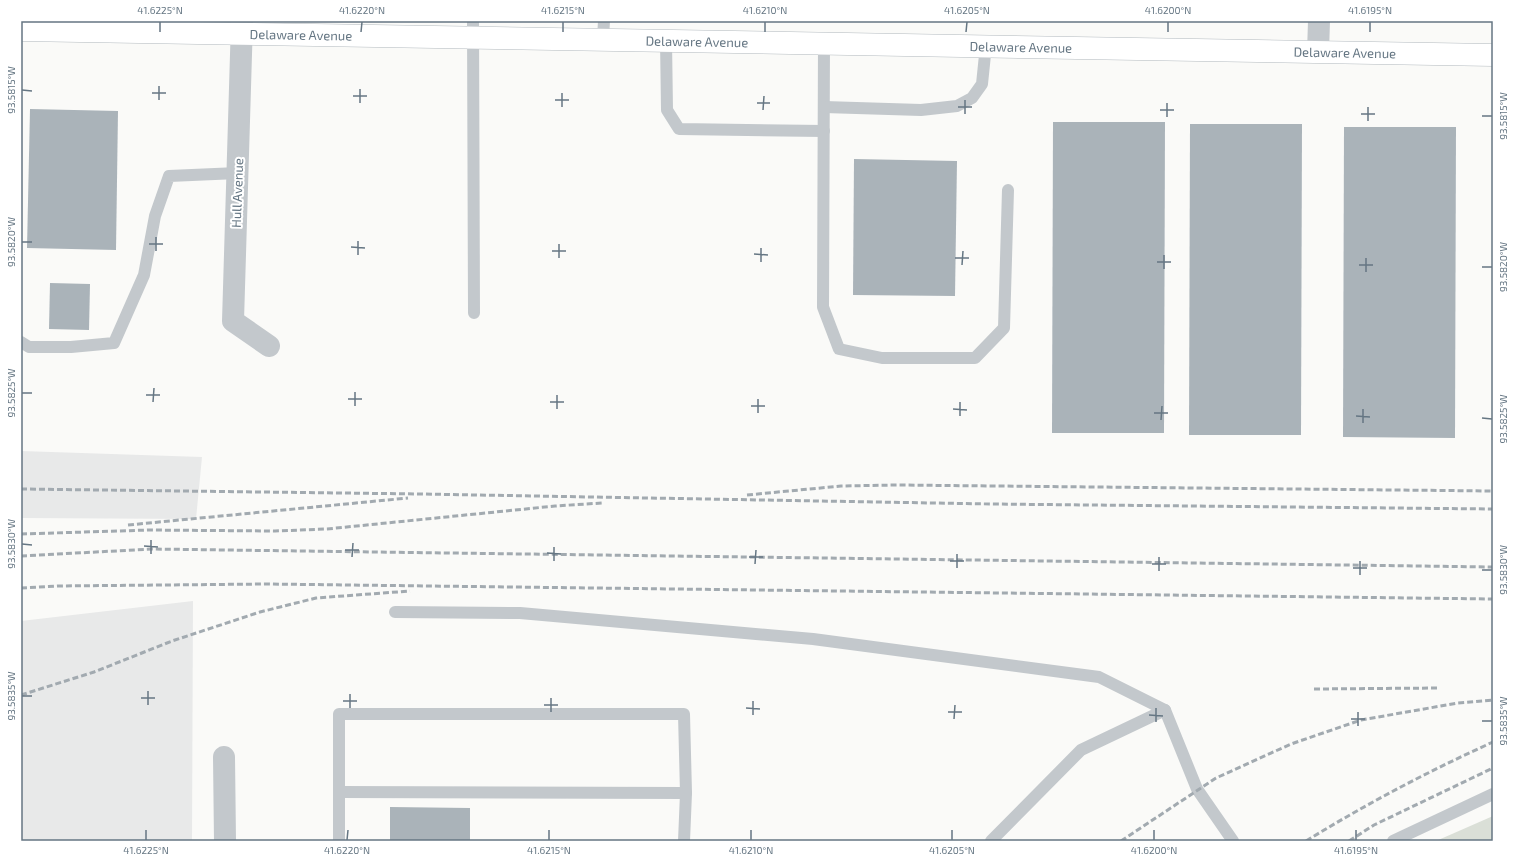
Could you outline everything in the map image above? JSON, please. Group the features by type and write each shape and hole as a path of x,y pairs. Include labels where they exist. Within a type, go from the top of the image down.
{"main road":[{"name":"Delaware Avenue","path":"34,27 603,30 666,40 1493,55"}],"street":[{"path":"1318,52 1319,21"},
{"name":"Hull Avenue","path":"242,27 233,321 269,346"},
{"path":"224,757 225,841"}],"lane":[{"path":"473,29 474,312"},
{"path":"666,40 667,110 679,129 824,131"},
{"path":"824,43 823,307 840,349 882,358 975,358 1004,328 1008,190"},
{"path":"824,107 921,110 957,106 972,98 982,84 986,46"},
{"path":"21,342 29,346 43,347 71,347 114,343 144,275 155,216 169,176 238,173"},
{"path":"395,612 520,613 813,639 1099,677 1165,710 1197,789 1233,841"},
{"path":"991,841 1081,750 1165,710"},
{"path":"339,841 340,714 684,714 686,793 684,841"},
{"path":"339,792 686,793"},
{"path":"1393,841 1493,794"}],"shaded area":[{"path":"21,451 202,457 196,519 21,518"},
{"path":"193,601 192,841 21,841 21,621"},
{"path":"1493,816 1493,841 1436,841"}],"building":[{"path":"30,109 118,111 116,250 27,248"},
{"path":"1053,122 1165,122 1164,433 1052,433"},
{"path":"1190,124 1302,124 1301,435 1189,435"},
{"path":"1344,127 1456,127 1455,438 1343,437"},
{"path":"854,159 957,161 955,296 853,295"},
{"path":"50,283 90,284 89,330 49,329"},
{"path":"390,807 470,808 470,841 390,841"}],"railway":[{"path":"747,495 841,486 897,485 1493,491"},
{"path":"21,489 991,504 1493,509"},
{"path":"128,525 408,498"},
{"path":"21,534 149,530 275,531 327,529 555,506 602,503"},
{"path":"21,556 152,549 1493,567"},
{"path":"21,588 57,586 267,584 1493,599"},
{"path":"21,695 94,672 172,641 260,612 316,598 410,591"},
{"path":"1314,689 1438,688"},
{"path":"1121,841 1216,778 1291,744 1361,720 1458,703 1493,700"},
{"path":"1306,841 1398,788 1493,742"},
{"path":"1349,841 1374,825 1493,768"}]}
